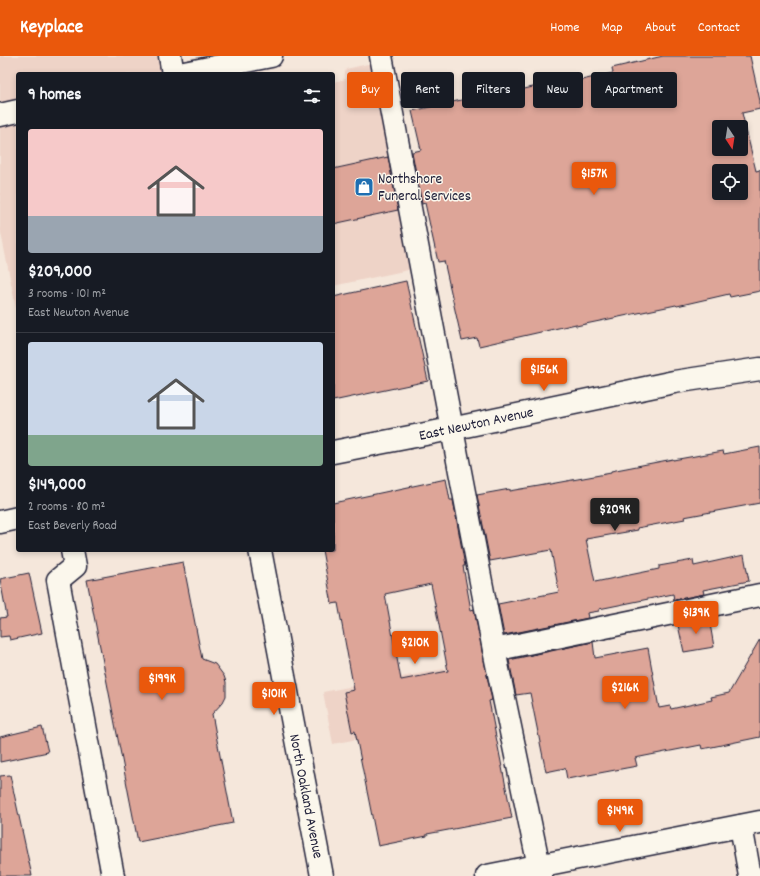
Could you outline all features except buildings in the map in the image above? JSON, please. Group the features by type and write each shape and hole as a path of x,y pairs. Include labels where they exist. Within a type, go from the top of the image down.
{"street":[{"path":"170,56 173,72"},
{"path":"189,72 271,56"},
{"path":"381,56 494,650 540,871"},
{"path":"0,115 16,111"},
{"name":"East Newton Avenue","path":"335,452 674,382 760,369"},
{"path":"0,522 16,518"},
{"path":"72,552 75,566 58,580 113,876"},
{"name":"North Oakland Avenue","path":"260,552 322,876"},
{"path":"494,650 760,595"},
{"path":"488,876 540,871 750,824 750,876"}],"shaded area":[{"path":"0,56 168,56 172,72 16,72 16,308 0,228"},
{"path":"377,62 379,72 347,72 347,108 385,108 413,269 335,286 335,82 346,79 346,69"},
{"path":"485,661 493,711 333,744 323,692"}],"place":[{"name":"Northshore Funeral Services","path":"364,187"}]}
